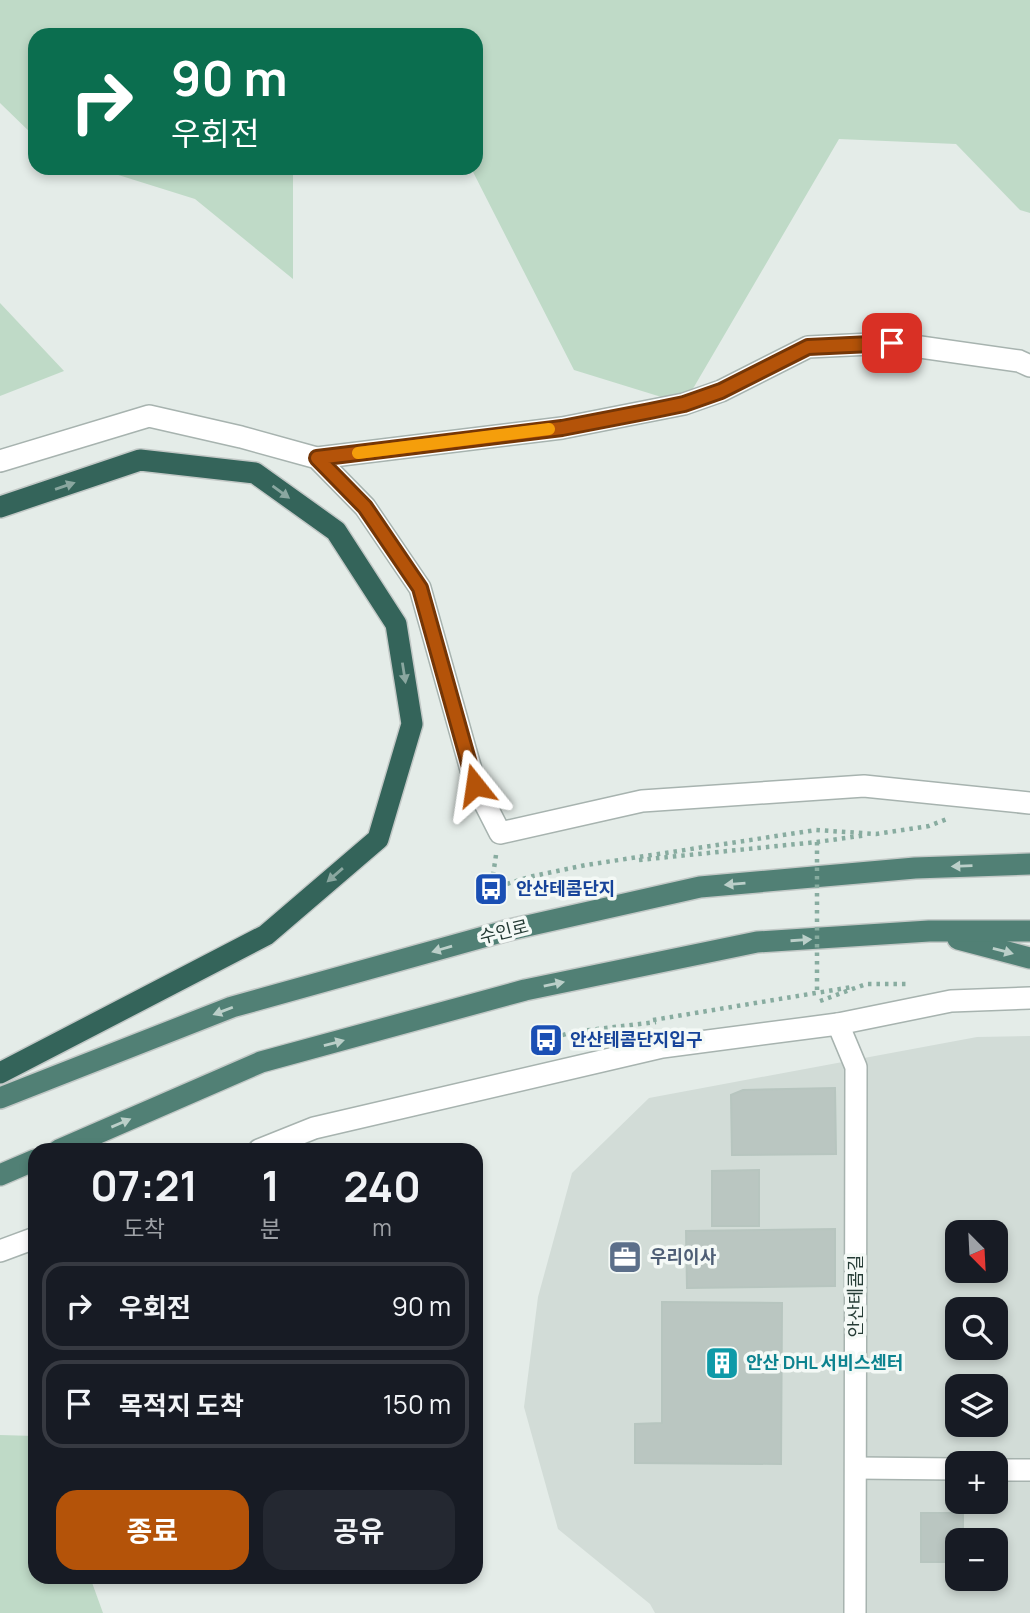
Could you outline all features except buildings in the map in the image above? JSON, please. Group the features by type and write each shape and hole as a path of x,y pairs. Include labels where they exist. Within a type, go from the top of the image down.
{"highway":[{"path":"0,508 140,460 256,473 336,531 396,624 412,724 378,839 266,935 0,1073"},
{"name":"수인로","path":"0,1098 232,1007 505,931 700,887 915,868 1030,864"},
{"path":"929,931 1030,958"},
{"path":"75,1143 261,1062 525,990 757,942 929,931 1030,931"},
{"path":"0,1175 28,1163"}],"street":[{"path":"0,461 149,416 317,458 562,428 684,404 721,391 808,347 892,343 1019,361 1030,366"},
{"path":"317,458 365,507 420,588 475,785 500,833 642,801 863,786 1030,803"},
{"path":"277,1143 314,1128 662,1047 838,1024 951,1001 1030,998"},
{"name":"안산테콤길","path":"838,1024 856,1067 855,1613"},
{"path":"0,1251 28,1241"},
{"path":"856,1468 945,1469"},
{"path":"1008,1470 1030,1470"}],"path":[{"path":"586,865 817,842 929,826 951,817"},
{"path":"500,833 491,889 529,877 586,865 816,830 876,834"},
{"path":"817,842 817,993"},
{"path":"818,1002 866,984"},
{"path":"546,1040 573,1032 866,984 908,984"},
{"path":"573,1032 764,1009"}],"shaded area":[{"path":"1030,1036 1030,1613 655,1613 650,1604 558,1529 524,1407 538,1297 572,1173 649,1098 977,1037"}],"green space":[{"path":"0,0 1030,0 1030,213 1020,210 956,144 839,139 684,404 574,370 475,175 483,175 483,28 28,28 28,130 0,103"},
{"path":"118,175 293,175 293,279 195,199"},
{"path":"0,303 64,371 0,396"},
{"path":"0,1435 28,1436 28,1584 93,1584 103,1613 0,1613"}],"slow traffic":[{"path":"358,453 549,429"}],"place":[{"name":"안산테콤단지","path":"491,889"},
{"name":"안산테콤단지입구","path":"546,1040"},
{"name":"우리이사","path":"625,1257"},
{"name":"안산 DHL 서비스센터","path":"722,1363"}],"route":[{"path":"475,785 420,588 365,507 317,458 562,428 650,411 684,404 721,391 808,347 892,343"}]}
